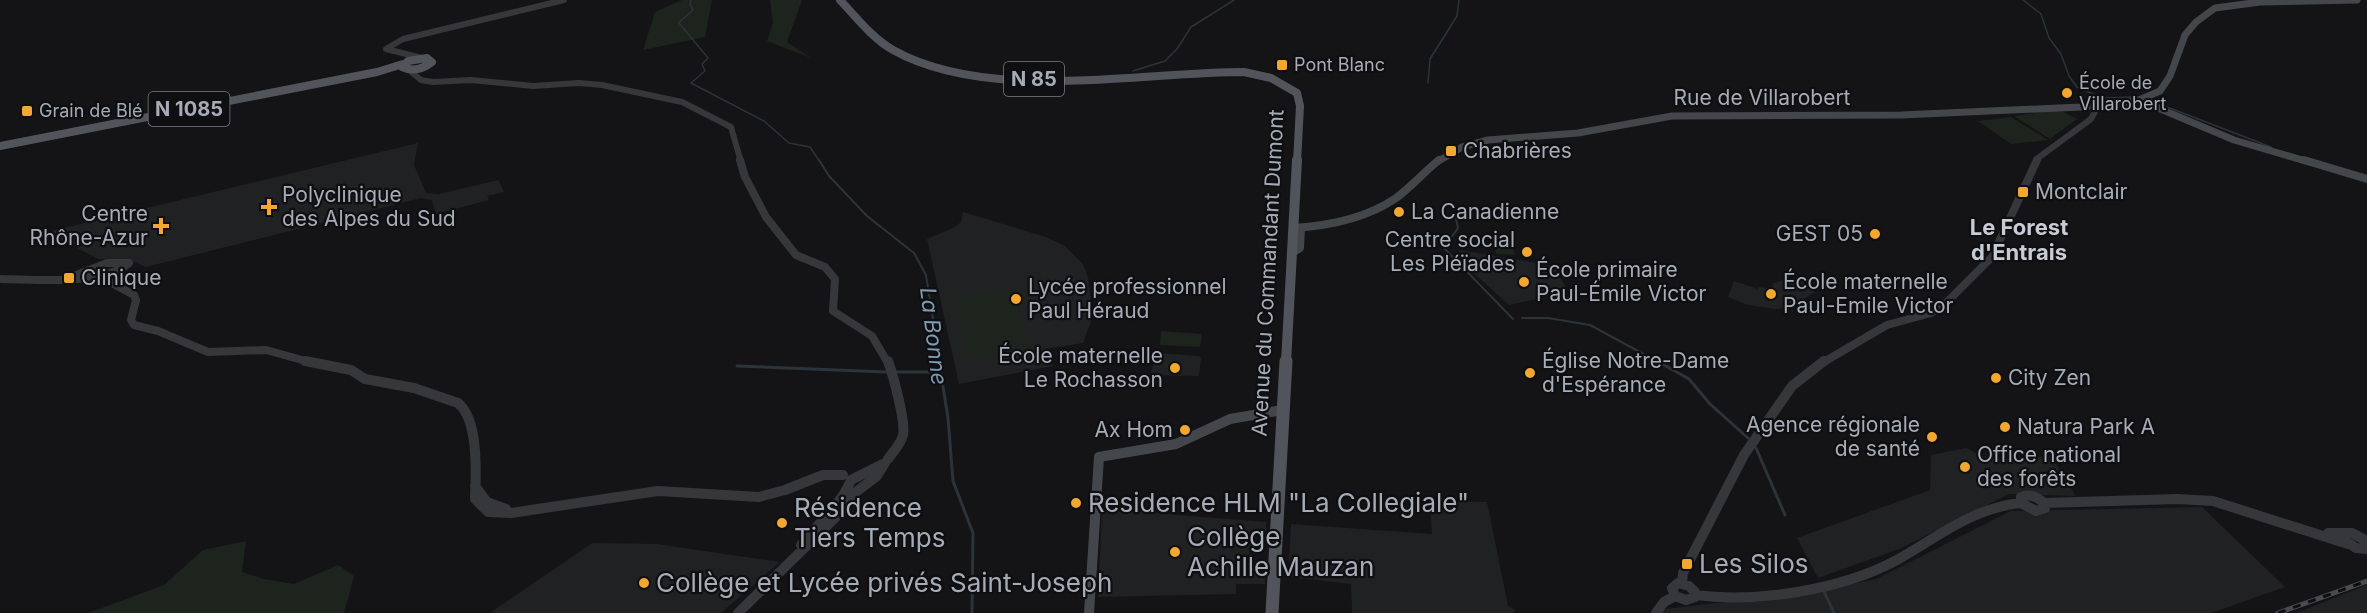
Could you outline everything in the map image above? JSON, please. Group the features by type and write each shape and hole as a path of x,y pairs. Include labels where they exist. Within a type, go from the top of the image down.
{"main road":[{"name":"Avenue du Commandant Dumont","path":"840,0 883,43 898,53 940,69 991,78 1053,79 1238,72 1259,74 1277,80 1291,88 1299,99 1297,228 1292,253 1272,613"},
{"name":"Rue de Villarobert","path":"1297,228 1333,222 1382,207 1406,190 1442,156 1463,146 1489,140 1580,133 1685,115 1898,115 2092,108 2139,100 2157,93 2167,84 2173,75 2186,34 2209,14 2230,6 2268,2 2357,0"},
{"path":"422,58 432,62 422,68 406,64 422,58"},
{"name":"N 1085","path":"0,146 377,72 406,64"},
{"path":"2139,100 2234,140 2367,179"},
{"path":"1089,613 1099,457 1176,444 1230,419 1282,410"}],"street":[{"path":"564,0 403,39 386,49 406,64 417,78 433,82 482,81 533,86 570,83 595,84 682,102 732,128 745,177 766,217 796,255 825,267 831,272 835,279 833,311 865,330 884,354 897,393 903,430 899,443 888,459"},
{"path":"417,78 422,68"},
{"path":"1682,583 1687,564 1744,455 1792,386 1826,360 1887,325 1931,313 1947,302 1992,257 2038,158 2091,119 2092,108"},
{"path":"0,279 42,281 97,273 117,273 126,269 129,263 109,261 97,273"},
{"path":"97,273 134,295 136,300 131,315 134,325 158,332 200,351 216,354 266,350 292,359 351,370 365,379 414,388 458,403 463,407 473,435 476,452 475,499 500,513 658,491 759,497 785,490 823,475 843,475"},
{"path":"111,282 117,273"},
{"path":"738,613 836,517 863,483 853,489 849,486 843,497 811,531 791,560"},
{"path":"1695,595 1732,599 1854,579 1891,563 1934,537 1994,506 2021,503 2038,511 2045,508 2044,503 2194,499 2234,506 2345,539 2361,549 2366,542"},
{"path":"1675,596 1672,591 1673,586 1682,583 1692,588 1695,595"},
{"path":"1656,613 1664,602 1675,596 1690,600 1695,595"}],"shaded area":[{"path":"682,0 712,0 705,37 643,50 655,12"},
{"path":"770,0 802,0 787,42 811,58 767,41 773,23"},
{"path":"2059,110 2077,119 2050,139 2014,116"},
{"path":"2011,117 2048,140 2011,144 1978,121"},
{"name":"Polyclinique des Alpes du Sud","path":"418,143 414,165 426,193 439,194 498,180 504,192 487,196 489,200 436,214 432,200 421,198 146,267 129,260 98,259 47,232"},
{"name":"Lycée professionnel Paul Héraud","path":"963,212 1046,237 1065,246 1083,264 1088,277 1093,316 1083,343 1046,349 1053,366 959,384 927,239 961,222"},
{"path":"1492,234 1510,235 1515,255 1496,254"},
{"name":"École primaire Paul-Émile Victor","path":"1459,250 1562,267 1560,277 1566,288 1537,299 1509,305 1457,258"},
{"name":"École maternelle Paul-Emile Victor","path":"1790,278 1801,281 1815,292 1790,307 1776,309 1748,305 1728,297 1734,281 1758,289 1758,287 1769,288 1774,285 1771,284"},
{"path":"1011,289 1032,347 971,358 953,299"},
{"path":"1161,331 1202,334 1200,347 1160,345"},
{"name":"École maternelle Le Rochasson","path":"1157,353 1199,356 1201,358 1199,376 1150,375"},
{"path":"1966,448 1989,459 2051,456 2076,496 2009,494 1899,549 1818,578 1797,538 1930,490 1931,455"},
{"path":"1430,501 1487,502 1508,606 1515,610 1514,613 1352,613 1351,584 1291,577 1289,560 1291,524 1432,534"},
{"path":"2202,507 2285,587 2211,613 1659,613 1666,609 1823,590 1876,579 2011,511"},
{"name":"Collège Achille Mauzan","path":"1102,509 1266,522 1266,533 1251,532 1248,570 1265,572 1265,584 1236,584 1236,594 1098,597"},
{"path":"246,541 242,572 264,579 294,584 338,565 354,576 344,613 88,613 164,585 203,550"},
{"name":"Collège et Lycée privés Saint-Joseph","path":"592,543 657,544 780,562 721,613 490,613"},
{"path":"2367,585 2367,613 2296,613"}],"waterway":[{"path":"691,0 690,5 693,9 679,23 708,58 702,64 705,71 691,83 764,121 789,143 810,147 820,162"},
{"path":"1133,71 1165,61 1177,49 1191,27 1234,0"},
{"path":"1428,83 1430,59 1457,16 1459,0"},
{"path":"2023,0 2041,14 2049,38 2061,54 2069,76 2077,87 2102,98 2136,97"},
{"path":"2154,102 2271,147"},
{"name":"La Bonne","path":"819,160 829,176 867,216 914,253 926,275 940,363"},
{"path":"1455,214 1458,228 1444,248 1513,319"},
{"path":"1522,318 1548,318 1590,325 1660,363"},
{"name":"La Bonne","path":"939,361 941,372"},
{"path":"1657,361 1689,379 1710,404 1748,438"},
{"path":"737,366 886,372"},
{"path":"897,372 941,372"},
{"name":"La Bonne","path":"941,372 948,418 953,481 973,533 972,613"},
{"path":"1756,448 1785,515"},
{"path":"1823,589 1834,613"}],"railway":[{"path":"2278,613 2367,581"}],"place":[{"name":"Pont Blanc","path":"1282,65"},
{"name":"École de Villarobert","path":"2067,93"},
{"name":"Grain de Blé","path":"27,111"},
{"name":"Chabrières","path":"1451,151"},
{"name":"Montclair","path":"2023,192"},
{"name":"Polyclinique des Alpes du Sud","path":"269,207"},
{"name":"La Canadienne","path":"1399,212"},
{"name":"Centre Rhône-Azur","path":"161,226"},
{"name":"GEST 05","path":"1875,234"},
{"name":"Centre social Les Pléïades","path":"1527,252"},
{"name":"Clinique","path":"69,278"},
{"name":"École primaire Paul-Émile Victor","path":"1524,282"},
{"name":"École maternelle Paul-Emile Victor","path":"1771,294"},
{"name":"Lycée professionnel Paul Héraud","path":"1016,299"},
{"name":"École maternelle Le Rochasson","path":"1175,368"},
{"name":"Église Notre-Dame d'Espérance","path":"1530,373"},
{"name":"City Zen","path":"1996,378"},
{"name":"Natura Park A","path":"2005,427"},
{"name":"Ax Hom","path":"1185,430"},
{"name":"Agence régionale de santé","path":"1932,437"},
{"name":"Office national des forêts","path":"1965,467"},
{"name":"Residence HLM \"La Collegiale\"","path":"1076,503"},
{"name":"Résidence Tiers Temps","path":"782,523"},
{"name":"Collège Achille Mauzan","path":"1175,552"},
{"name":"Les Silos","path":"1687,564"},
{"name":"Collège et Lycée privés Saint-Joseph","path":"644,583"}],"district":[{"name":"Le Forest d'Entrais","path":"2019,240"}]}
